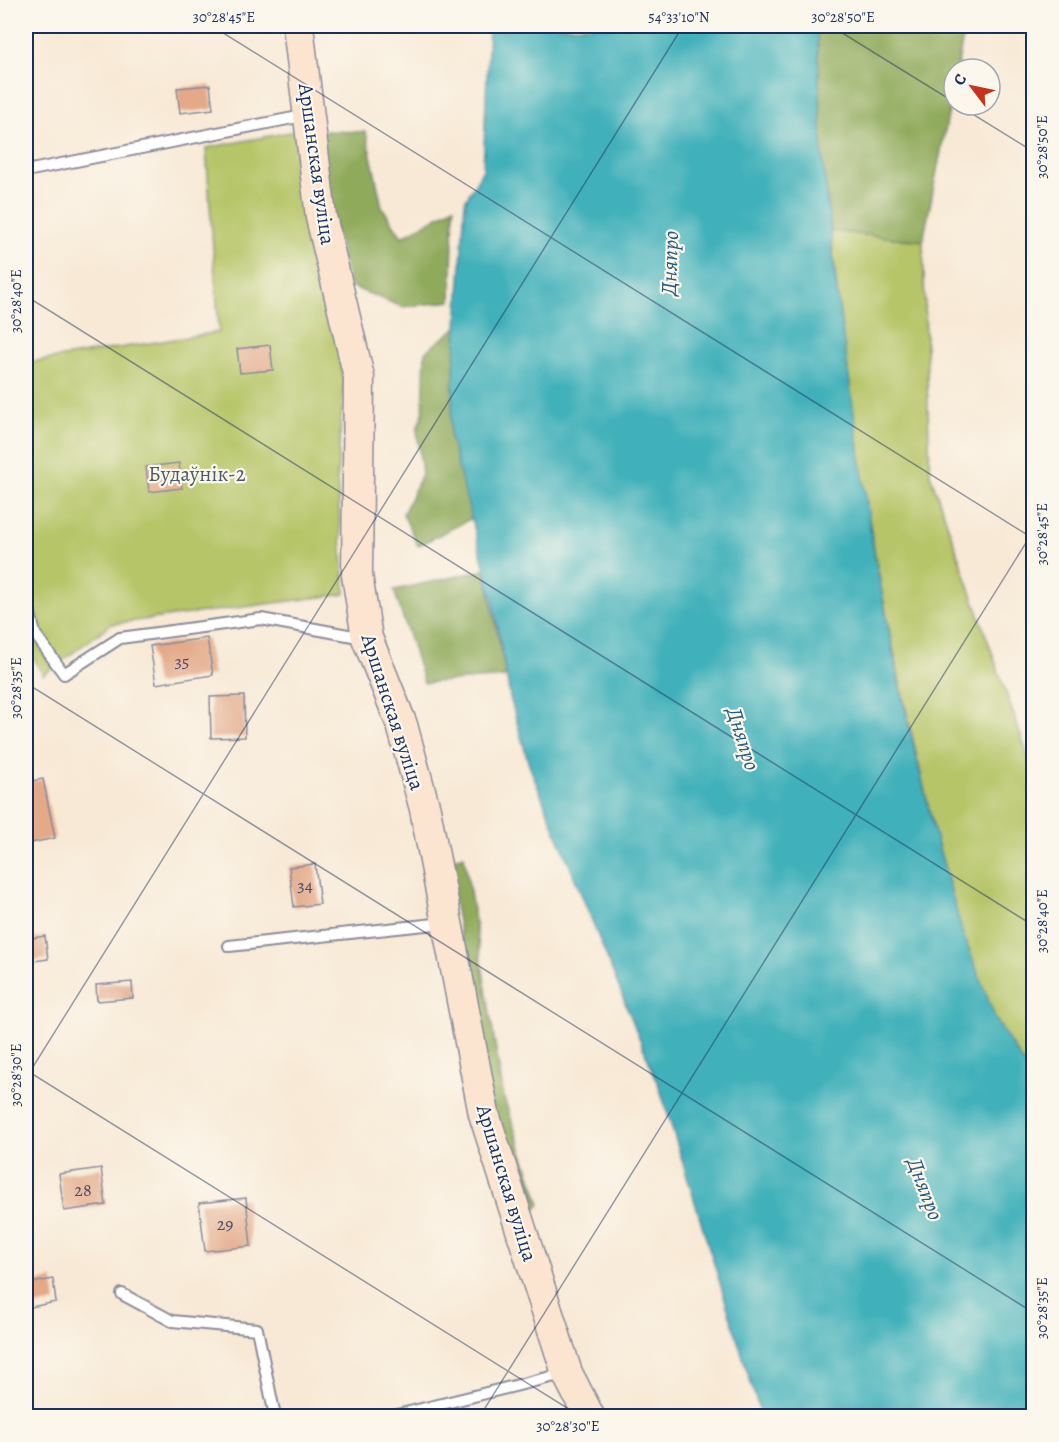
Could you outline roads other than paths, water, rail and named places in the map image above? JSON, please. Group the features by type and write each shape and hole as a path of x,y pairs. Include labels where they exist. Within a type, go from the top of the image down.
{"street":[{"name":"Аршанская вуліца","path":"298,26 321,217 359,377 357,575 367,638 402,725 425,809 484,1114 567,1373 589,1416"}],"lane":[{"path":"26,171 309,115"},
{"path":"26,597 35,634 64,674 120,638 261,618 367,638"},
{"path":"229,946 447,923"},
{"path":"122,1294 172,1321 257,1329 275,1416"},
{"path":"393,1416 567,1373"}],"water":[{"name":"Дняпро","path":"489,26 817,26 822,152 836,285 872,540 898,679 934,830 963,934 997,1022 1033,1078 1033,1416 761,1416 660,1089 529,765 510,697 493,600 450,436 465,201 483,170"}],"park label":[{"name":"Будаўнік-2","path":"197,474"}]}
